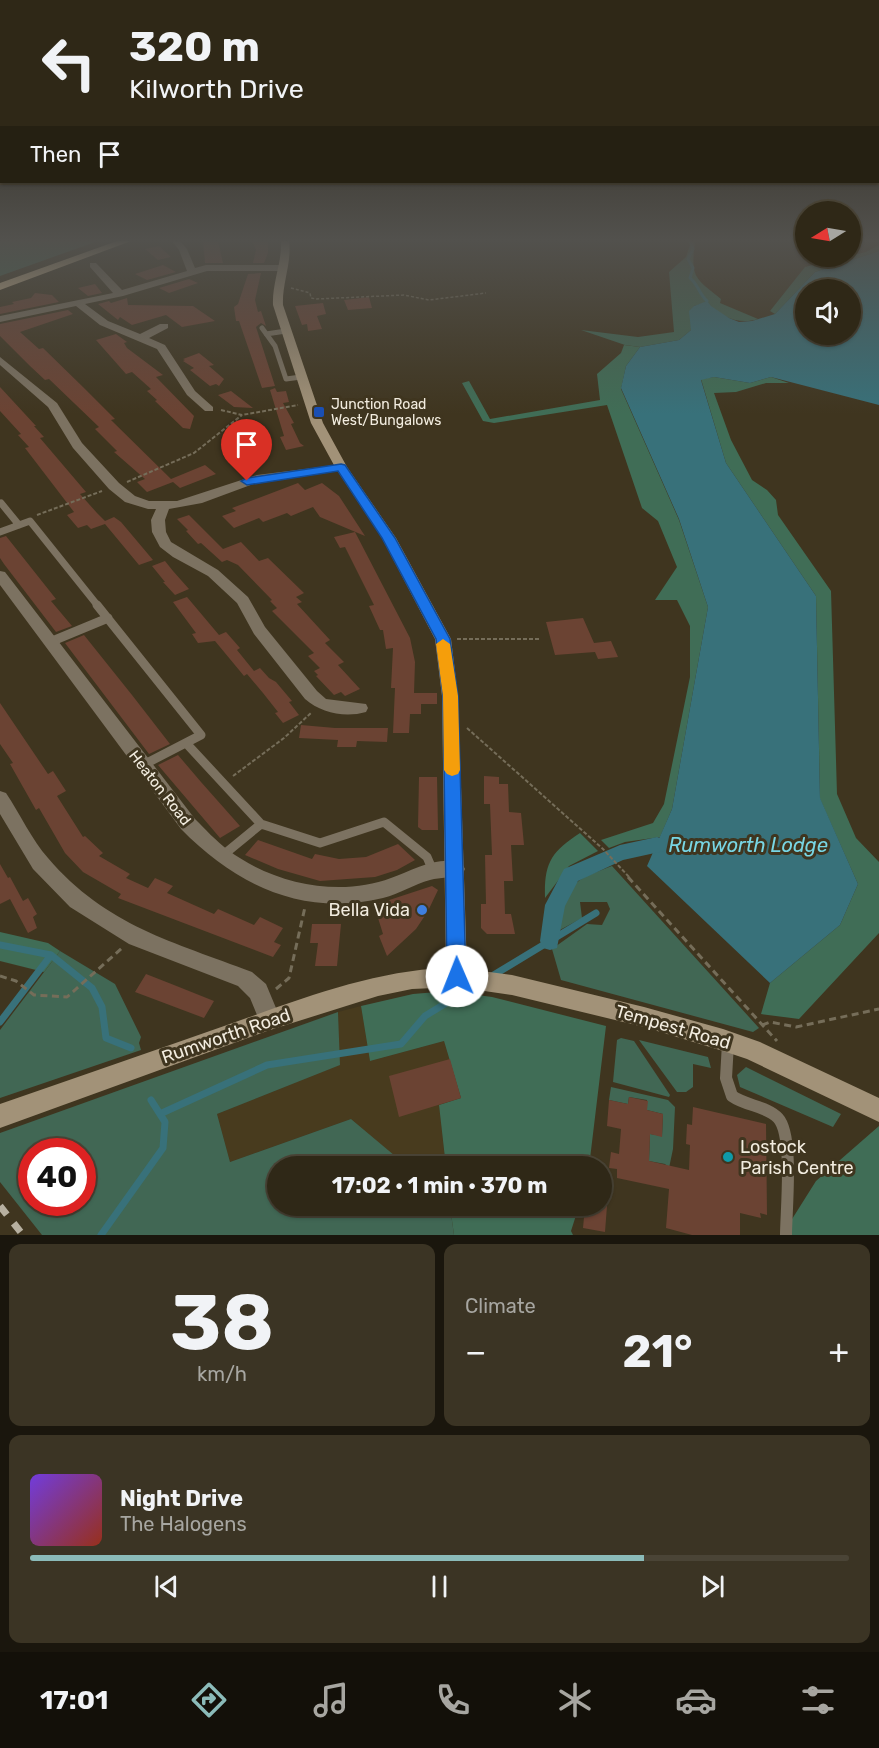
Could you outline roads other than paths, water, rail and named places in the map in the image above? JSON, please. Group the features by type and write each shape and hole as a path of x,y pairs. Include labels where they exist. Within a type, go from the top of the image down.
{"street":[{"path":"0,319 98,299"},
{"path":"278,299 286,331 317,423 341,467 389,538 443,639 451,714 457,976"},
{"path":"78,303 104,323 141,338 165,352 191,393 209,409"},
{"path":"141,338 164,326"},
{"path":"0,360 53,405 77,445 114,486 130,499 148,505 164,506 197,500 257,479 341,467"},
{"path":"164,506 158,520 159,532 165,544 178,554 213,573 243,600 259,630 311,695 321,704 337,708 360,708"},
{"name":"Heaton Road","path":"0,575 188,824 222,856 254,875 321,896 353,896 387,889 433,871 455,869"},
{"path":"0,798 7,822 40,863 77,901 136,938 245,979 258,991 266,1010"},
{"name":"Rumworth Road","path":"0,1116 266,1010 412,979 457,976"},
{"name":"Tempest Road","path":"457,976 512,985 644,1017 728,1042 752,1050 879,1110"}],"lane":[{"path":"286,331 264,331 275,346 286,379 301,377"},
{"path":"1,503 19,525"},
{"path":"0,532 30,521 201,735 143,765"},
{"path":"50,642 108,618"},
{"path":"186,743 261,824 320,843 384,822 427,857 433,871"},
{"path":"222,856 261,824"},
{"path":"728,1042 729,1091 735,1099 776,1114 784,1126 786,1235"}],"water":[{"name":"Rumworth Lodge","path":"790,299 795,299 795,345 861,345 861,299 879,299 879,405 771,377 750,383 714,377 701,380 726,463 816,596 820,798 858,884 840,925 770,983 647,866 672,809 708,607 679,519 621,388 626,366 640,347 679,340 691,330 689,311 694,306 707,301 729,318 739,322 752,321 775,314"}],"waterway":[{"path":"550,941 555,905 571,875 620,853 657,845"},
{"path":"492,976 596,913"},
{"path":"0,945 51,955"},
{"path":"0,1022 51,955"},
{"path":"51,955 92,988 102,1007 106,1038 131,1048"},
{"path":"162,1113 267,1065 401,1044 425,1016 474,986"},
{"path":"101,1235 163,1148 165,1122 151,1100"}],"railway":[{"path":"0,1206 23,1235"}],"place":[{"name":"Junction Road West/Bungalows","path":"319,412"},
{"name":"Bella Vida","path":"422,910"},
{"name":"Lostock Parish Centre","path":"728,1157"}]}
